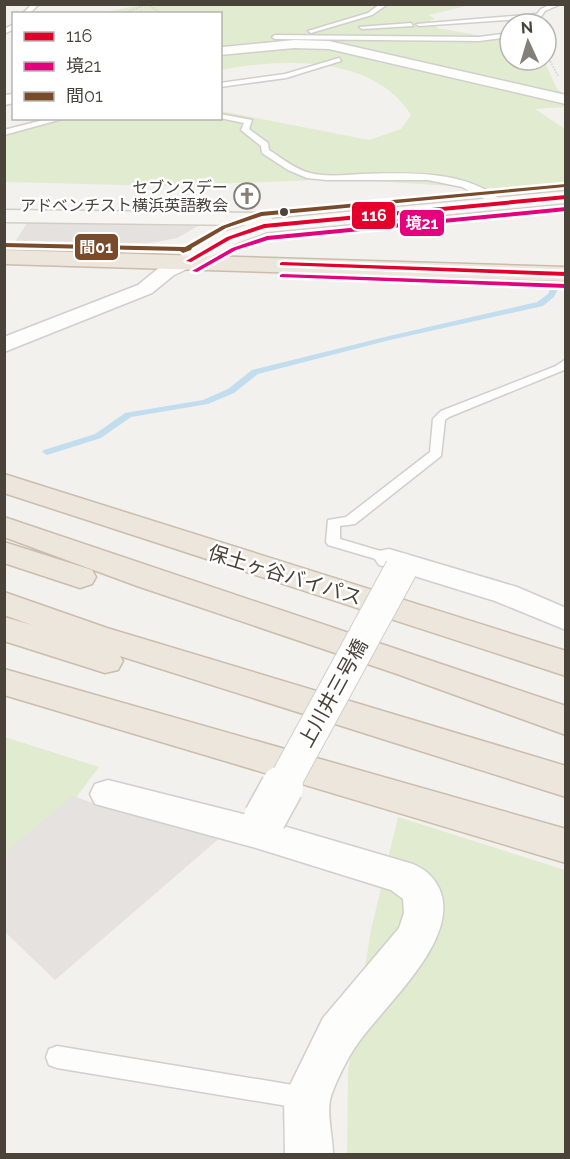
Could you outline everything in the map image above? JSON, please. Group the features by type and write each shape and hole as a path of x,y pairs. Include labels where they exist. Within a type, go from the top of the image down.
{"highway":[{"path":"4,257 566,273"},
{"name":"保土ヶ谷バイパス","path":"4,483 566,664"},
{"path":"4,526 149,579 410,665 566,723"},
{"path":"4,552 135,595 566,723"},
{"path":"4,603 95,636 566,782"},
{"path":"4,629 61,649 206,689 433,742"},
{"path":"4,682 566,846"}],"street":[{"path":"222,52 275,37"},
{"path":"222,52 294,44 329,45 566,100"},
{"path":"4,345 145,289 167,272 244,232 264,226 566,196"},
{"path":"4,216 314,221"},
{"path":"398,563 506,594 566,620"},
{"name":"上川井三号橋","path":"261,825 398,563"},
{"path":"108,794 261,825 399,876 417,885 424,902 424,924 414,941 339,1033 308,1099 309,1155"}],"lane":[{"path":"317,30 370,14 385,4"},
{"path":"542,12 558,4"},
{"path":"275,37 317,30 498,19"},
{"path":"275,37 479,39 498,37"},
{"path":"222,85 301,73 339,60"},
{"path":"291,66 301,73"},
{"path":"222,117 249,122 244,130 265,145 266,151 301,173 321,177 438,179 464,183 482,190 499,203"},
{"path":"4,133 54,120"},
{"path":"398,563 333,542 333,523 350,520 436,453 439,419 445,414 560,368 566,362"},
{"path":"57,1057 308,1099"}],"path":[{"path":"127,12 147,4"}],"shaded area":[{"path":"27,223 198,226 177,238 135,246 13,245"},
{"path":"73,796 122,813 222,836 55,980 5,932 4,853"}],"green space":[{"path":"140,5 470,5 429,15 435,19 429,21 437,28 498,39 498,72 549,72 557,89 565,94 565,107 535,109 565,129 565,185 524,191 342,179 163,186 5,182 5,129 36,120 222,120 222,111 369,140 401,129 411,115 395,95 374,81 351,71 299,63 222,70 222,12 105,12"},
{"path":"5,737 99,767 5,892"},
{"path":"398,817 565,870 565,1154 347,1154 348,1071 371,930"}],"waterway":[{"path":"47,452 98,436 128,415 205,402 231,391 255,372 389,338 540,304 551,295 557,284"}],"transit line":[{"name":"間01","path":"183,251 224,227 261,214 565,185"},
{"name":"116","path":"189,261 229,238 264,226 566,197"},
{"name":"境21","path":"195,271 234,249 267,238 566,209"},
{"name":"間01","path":"4,245 189,249"},
{"name":"116","path":"282,264 566,274"},
{"name":"境21","path":"282,276 566,286"}],"place":[{"name":"セブンスデー アドベンチスト横浜英語教会","path":"247,196"}]}
